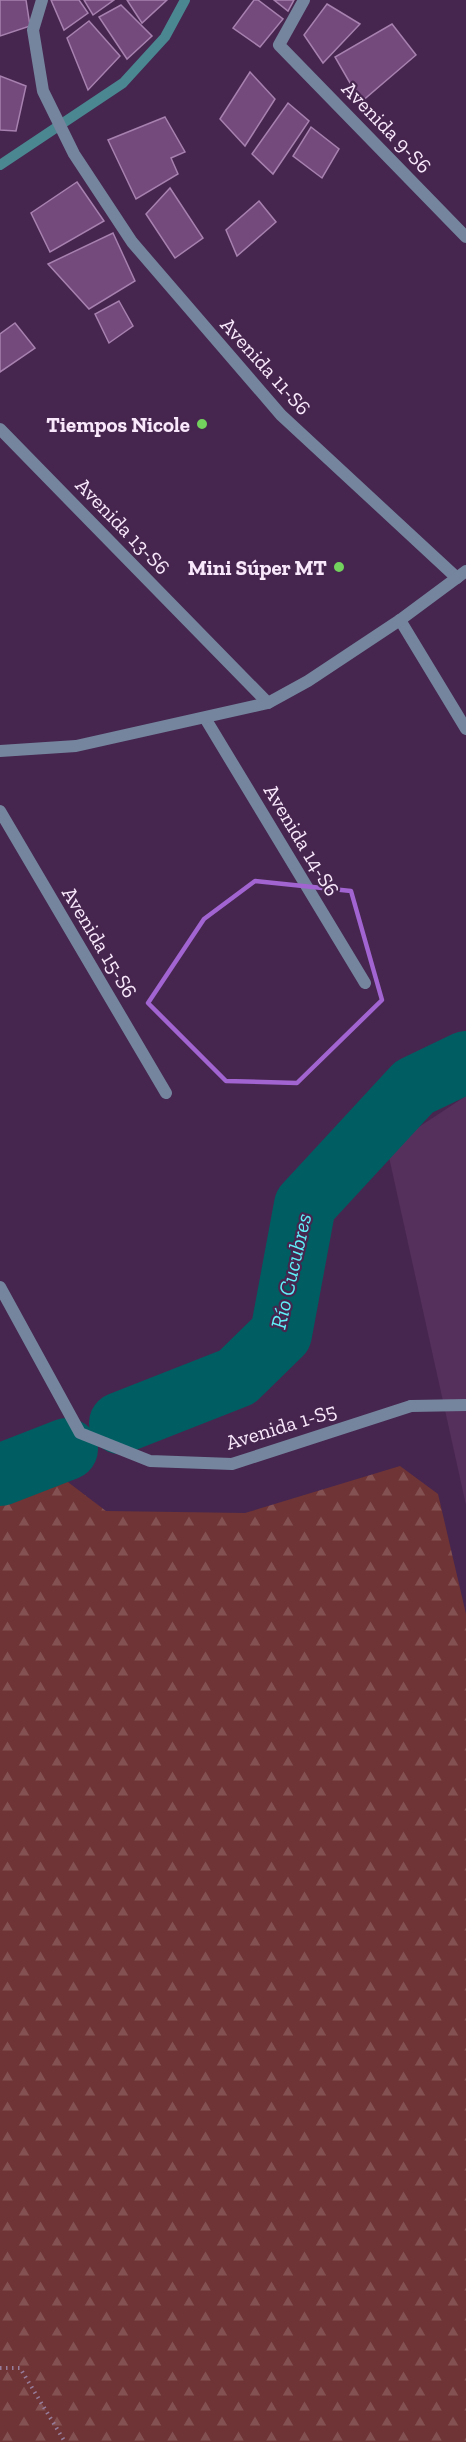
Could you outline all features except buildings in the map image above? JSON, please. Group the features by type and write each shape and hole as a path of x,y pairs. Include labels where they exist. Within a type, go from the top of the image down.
{"street":[{"name":"Avenida 11-S6","path":"42,0 33,30 43,91 74,154 132,242 281,415 462,575"},
{"name":"Avenida 9-S6","path":"304,0 279,45 466,237"},
{"name":"Avenida 13-S6","path":"0,429 268,703"},
{"path":"0,751 76,747 268,703 308,681 400,620 462,575"},
{"path":"400,620 466,729"},
{"name":"Avenida 14-S6","path":"205,718 365,983"},
{"name":"Avenida 15-S6","path":"0,811 166,1093"},
{"name":"Avenida 1-S5","path":"0,1287 80,1433 150,1461 232,1464 411,1406 466,1405"}],"path":[{"path":"0,2368 21,2368 65,2442"}],"highlighted area":[{"path":"255,881 351,891 382,1000 297,1083 226,1081 148,1003 204,919"}],"shaded area":[{"path":"466,1096 466,1505 387,1148"}],"green space":[{"path":"400,1466 438,1494 466,1614 466,2442 0,2442 0,1501 52,1470 106,1511 245,1513"}],"waterway":[{"path":"0,165 123,83 165,37 185,0"},
{"name":"Río Cucubres","path":"120,1423 237,1377 281,1334 305,1205 414,1087 466,1062"},
{"name":"Río Cucubres","path":"0,1475 67,1449"}],"place":[{"name":"Tiempos Nicole","path":"202,424"},
{"name":"Mini Súper MT","path":"339,567"}]}
